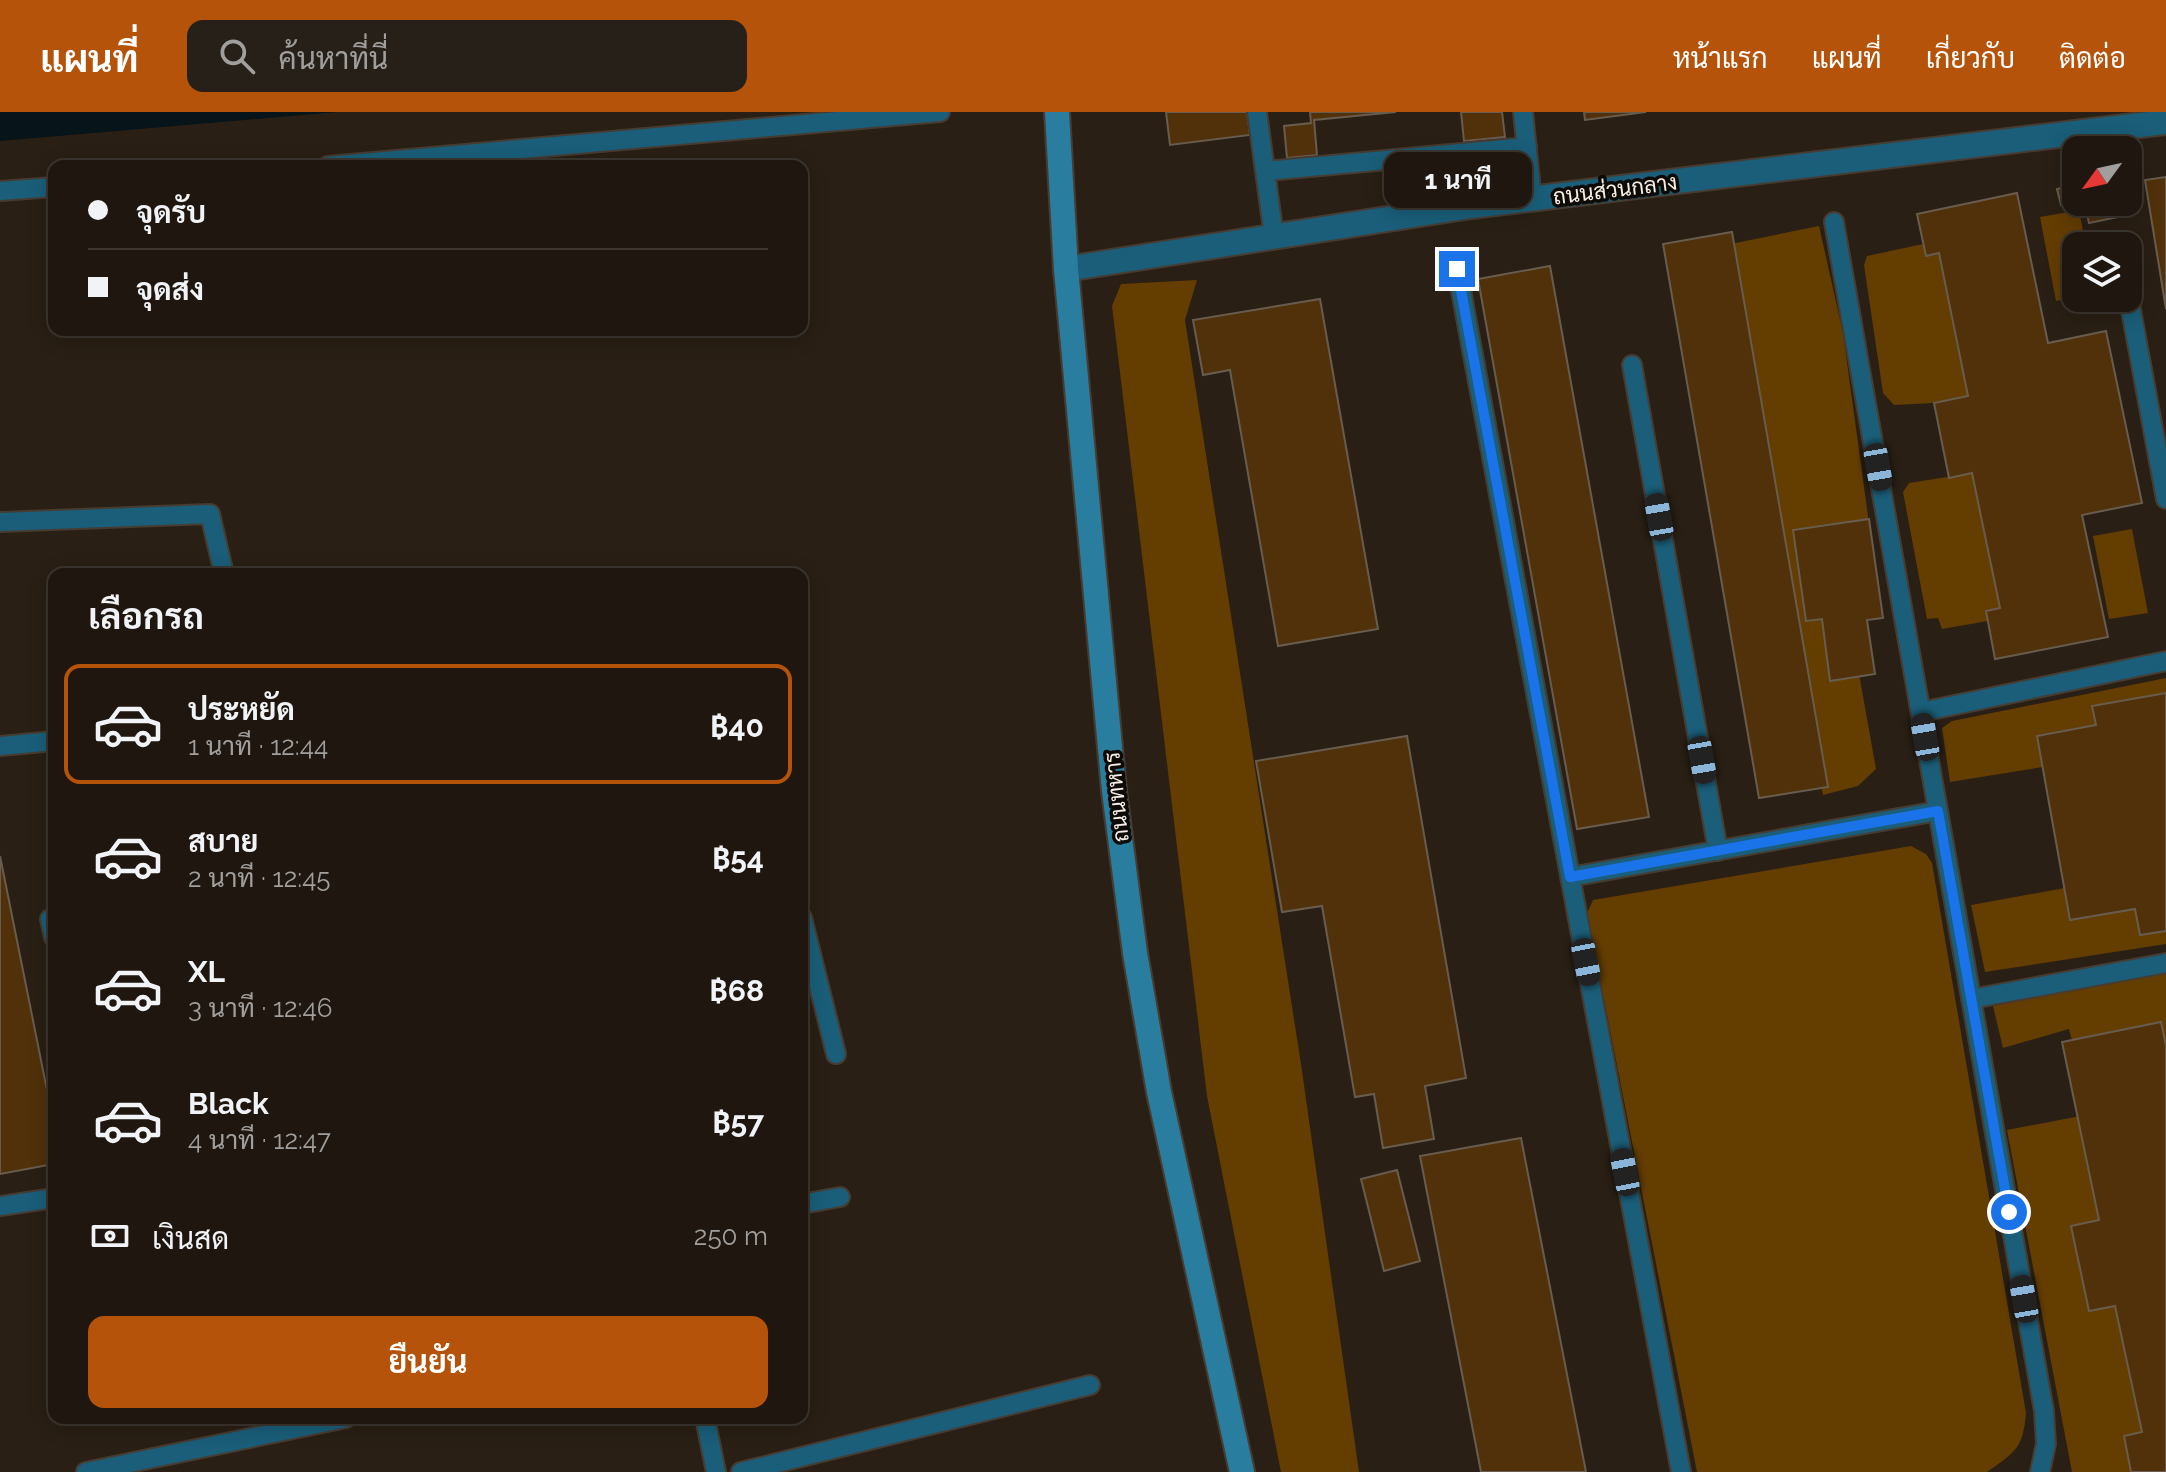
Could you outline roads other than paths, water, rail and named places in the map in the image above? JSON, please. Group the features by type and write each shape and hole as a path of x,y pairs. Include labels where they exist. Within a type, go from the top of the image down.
{"main road":[{"name":"ถนนทหาร","path":"1057,112 1066,269 1114,791 1135,953 1159,1092 1242,1472"}],"street":[{"name":"ถนนส่วนกลาง","path":"1066,269 1532,199 2166,122"}],"lane":[{"path":"396,160 940,112"},
{"path":"1257,112 1274,237"},
{"path":"1523,112 1532,199"},
{"path":"1266,171 1527,147"},
{"path":"0,191 48,187"},
{"path":"1834,222 2044,1411 2046,1444 2040,1472"},
{"path":"1457,269 1681,1472"},
{"path":"2131,312 2166,499"},
{"path":"1632,365 1718,851"},
{"path":"0,522 210,514 223,568"},
{"path":"1921,712 2166,661"},
{"path":"0,746 48,742"},
{"path":"1570,877 1938,811"},
{"path":"808,942 836,1054"},
{"path":"1971,999 2166,963"},
{"path":"808,1203 840,1197"},
{"path":"0,1206 48,1199"},
{"path":"741,1472 1090,1385"},
{"path":"86,1472 317,1424"},
{"path":"706,1424 716,1472"}]}
